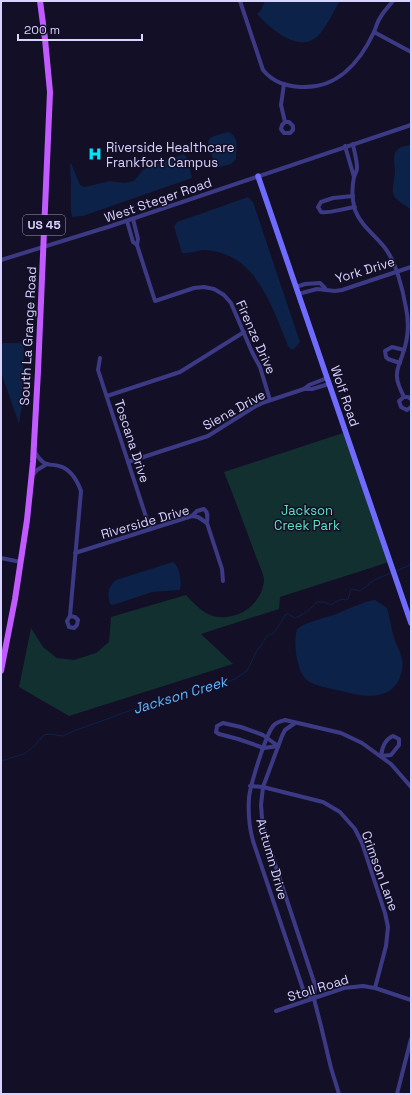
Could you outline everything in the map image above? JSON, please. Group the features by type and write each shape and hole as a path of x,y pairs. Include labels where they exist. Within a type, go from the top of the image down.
{"main road":[{"name":"South La Grange Road","path":"1,671 15,599 27,520 38,371 50,92 40,1"},
{"name":"Wolf Road","path":"258,176 411,623"}],"street":[{"path":"240,1 263,70 270,78 284,84 311,87 325,84 348,70 360,57 380,18 393,1"},
{"path":"374,32 411,52"},
{"path":"284,84 281,105 284,122"},
{"name":"West Steger Road","path":"1,260 127,221 345,146 411,125"},
{"path":"353,144 357,168 354,177 353,196 355,208 359,218 367,229 386,248 392,259 403,295 408,322 404,350 397,377 404,397"},
{"path":"345,146 354,177"},
{"path":"353,196 333,198 321,202 318,207 321,212 325,213 344,208 355,208"},
{"name":"Firenze Drive","path":"133,219 138,239 137,245 155,301 194,288 204,287 214,289 224,295 231,304 260,367 270,400"},
{"name":"Firenze Drive","path":"127,221 133,242 137,245"},
{"name":"York Drive","path":"298,294 311,289 325,288 335,291 342,290 411,267"},
{"name":"York Drive","path":"296,287 305,284 320,283 325,288"},
{"path":"107,396 180,372 244,332"},
{"path":"400,363 388,360 385,351 392,347 404,350"},
{"name":"Toscana Drive","path":"100,358 98,370 150,529"},
{"name":"Siena Drive","path":"128,462 208,436 256,406 304,389 312,389 328,381"},
{"path":"411,399 404,397 399,401 400,407 407,410 411,407"},
{"path":"33,450 39,458 47,464 59,466 67,470 76,478 81,491 70,616"},
{"path":"31,478 37,470 47,464"},
{"path":"192,516 197,511 204,509 207,511 208,515 207,524"},
{"name":"Riverside Drive","path":"75,553 192,516 198,517 207,524 222,569 223,581"},
{"path":"1,558 21,562"},
{"name":"Autumn Drive","path":"295,722 285,720 278,722 270,730 250,786 249,816 253,840 304,992 314,999"},
{"path":"295,722 341,733 362,743 381,756 398,771 411,788"},
{"name":"Autumn Drive","path":"295,722 285,730 278,746 263,788 261,805 264,829 315,985 314,999 331,1068 340,1094"},
{"path":"223,723 240,727 263,735 278,746 264,748 219,734 216,732 216,728 219,724 223,723"},
{"path":"389,737 397,737 400,741 399,745 391,755 381,756 382,747 389,737"},
{"name":"Crimson Lane","path":"250,786 323,802 340,812 355,829 362,843 385,913 388,927 386,946 375,988"},
{"name":"Stoll Road","path":"276,1011 344,988 364,986 375,988 411,1000"},
{"path":"397,1094 411,1039"}],"green space":[{"name":"Jackson Creek Park","path":"343,433 389,562 280,597 279,609 201,634 233,664 69,716 19,687 31,628 43,647 57,658 74,660 96,653 109,642 111,617 186,595 201,610 211,616 224,617 244,612 258,598 263,586 264,577 224,472"}],"water":[{"path":"265,1 340,1 321,33 310,41 302,42 294,41 285,37 277,32 257,14 261,10"},
{"path":"228,132 236,139 236,159 231,164 216,168 208,144 209,139"},
{"path":"411,145 411,210 394,196 393,190 395,153 404,146"},
{"path":"184,154 187,158 192,178 83,216 72,217 71,163 80,185 84,187 110,181 124,183 134,181 143,170 149,166"},
{"path":"248,197 253,202 300,342 294,349 291,349 288,346 265,292 247,269 237,260 217,252 203,250 182,253 174,227 177,222"},
{"path":"21,343 24,348 22,405 19,424 1,372 1,344"},
{"path":"173,562 180,575 180,590 152,592 113,605 110,604 109,590 111,585 116,580"},
{"path":"375,600 387,608 394,638 402,661 402,670 398,681 393,688 385,693 367,696 326,688 308,681 301,671 296,656 295,641 297,629 311,622"}],"waterway":[{"name":"Jackson Creek","path":"396,571 408,566 411,562"},
{"name":"Jackson Creek","path":"1,761 24,754 44,735 49,734 63,736 139,707 175,698 196,687 206,689 215,683 235,679 247,671 257,650 267,636 274,633 286,614 295,618 307,612 317,602 324,602 331,605 341,599 346,600 348,599 351,589 360,591 374,580 391,573"}],"place":[{"name":"Riverside Healthcare Frankfort Campus","path":"95,154"}]}
